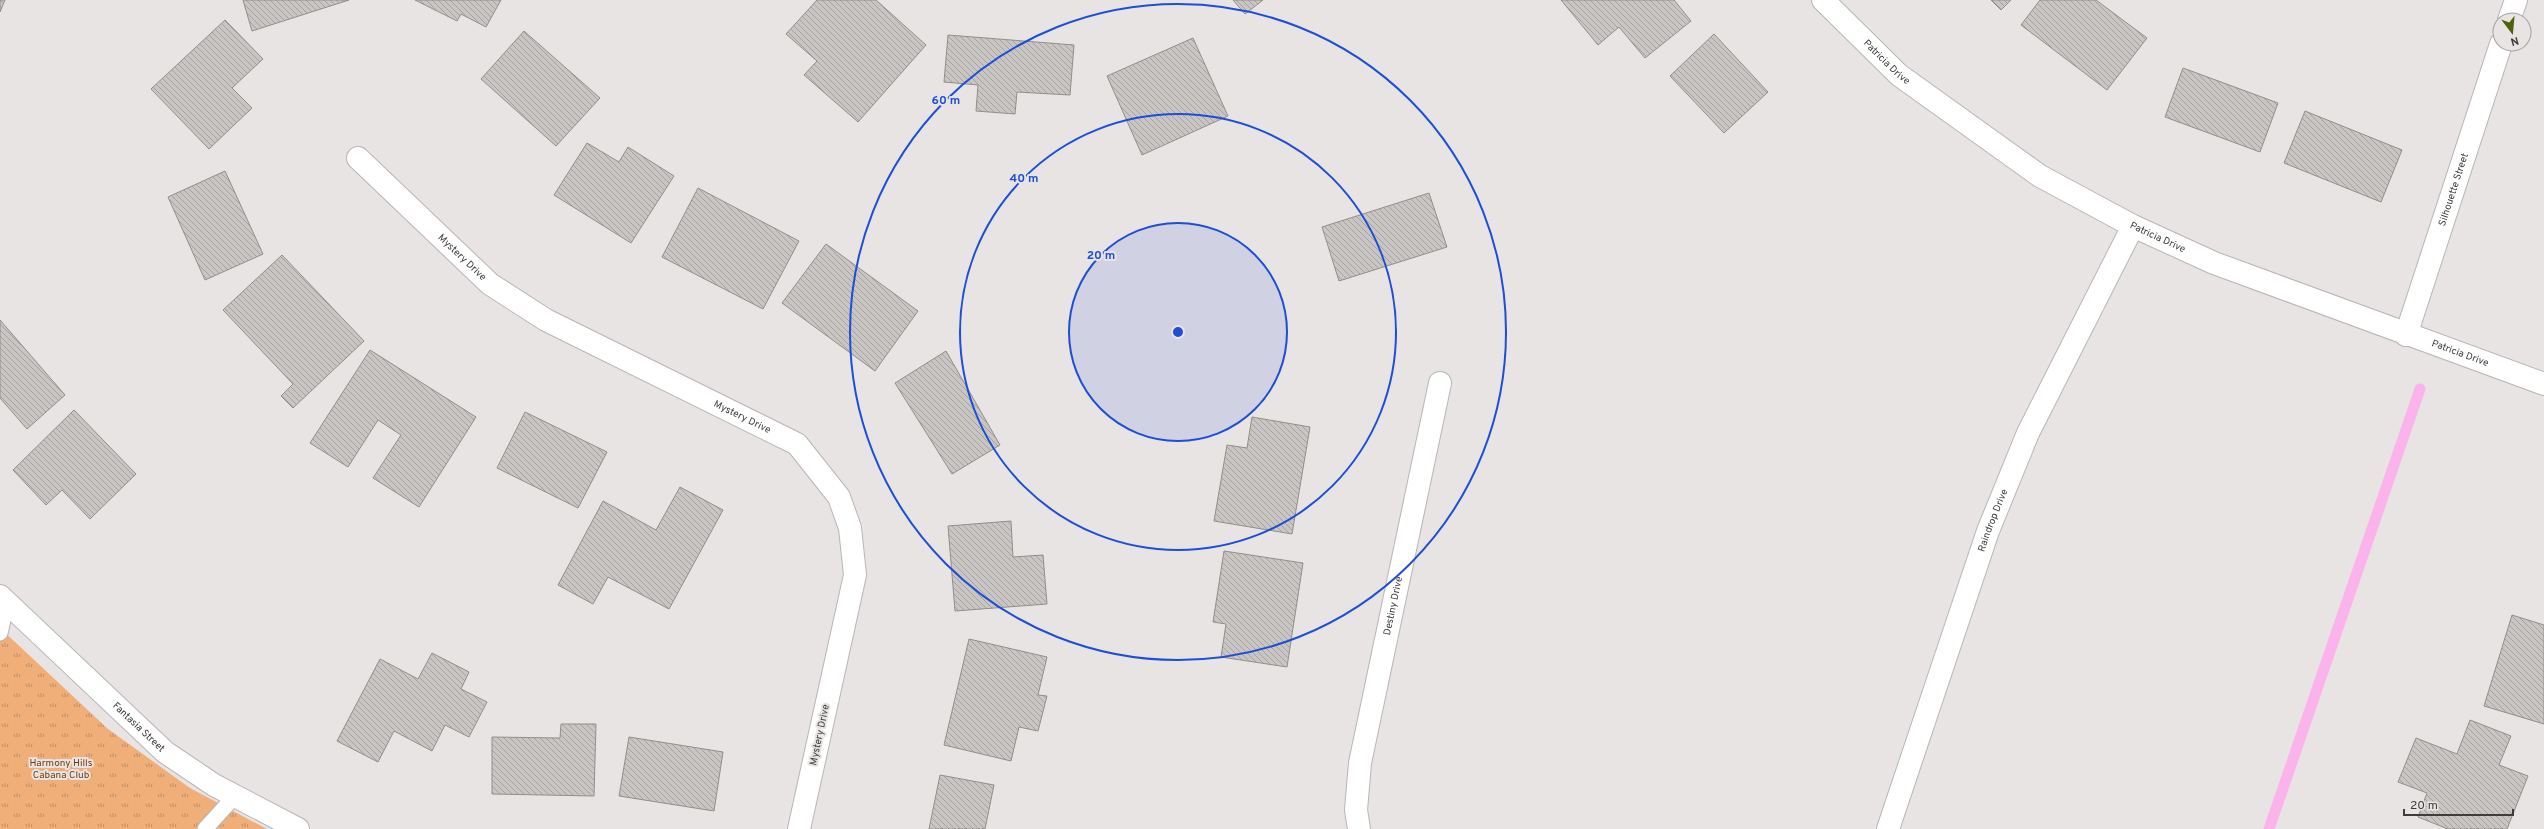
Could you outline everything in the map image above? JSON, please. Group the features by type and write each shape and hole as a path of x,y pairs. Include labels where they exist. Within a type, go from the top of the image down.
{"street":[{"name":"Patricia Drive","path":"1823,0 1899,75 2040,176 2133,226 2214,263 2406,335 2544,384"},
{"path":"2512,12 2516,0"},
{"name":"Silhouette Street","path":"2406,335 2498,52"},
{"name":"Mystery Drive","path":"358,158 490,284 546,320 797,444 838,497 850,528 855,575 799,829"},
{"name":"Raindrop Drive","path":"1888,829 1988,531 2028,433 2133,226"},
{"name":"Destiny Drive","path":"1359,829 1356,810 1360,763 1440,383"},
{"name":"Fantasia Street","path":"3,600 165,752 235,796 298,829"}],"lane":[{"path":"0,633 3,600"},
{"path":"205,829 235,796"}],"green space":[{"name":"Harmony Hills Cabana Club","path":"0,628 108,729 190,788 267,829 0,829"}],"building":[{"path":"0,0 5,0 0,12"},
{"path":"243,0 349,0 252,31"},
{"path":"415,0 501,0 486,27 461,14 457,21"},
{"path":"817,0 876,0 926,45 858,122 804,75 817,61 786,34"},
{"path":"1233,0 1263,0 1245,14"},
{"path":"1561,0 1674,0 1691,21 1645,58 1619,27 1598,45"},
{"path":"1991,0 2011,0 2001,10"},
{"path":"2040,0 2096,0 2147,38 2107,90 2021,25"},
{"path":"225,20 263,59 232,88 252,108 209,149 151,89"},
{"path":"524,31 600,98 556,146 481,79"},
{"path":"1714,34 1768,92 1724,133 1670,76"},
{"path":"948,35 1074,45 1070,95 1017,92 1015,114 976,111 978,85 944,82"},
{"path":"1193,38 1228,116 1142,155 1107,76"},
{"path":"2183,68 2278,103 2260,152 2165,117"},
{"path":"2305,111 2402,150 2381,202 2284,163"},
{"path":"587,143 619,162 628,147 674,176 631,243 554,195"},
{"path":"225,171 263,254 205,280 168,197"},
{"path":"698,188 799,241 763,309 662,257"},
{"path":"1429,193 1447,247 1339,281 1322,227"},
{"path":"826,244 918,311 875,371 782,303"},
{"path":"282,255 364,341 293,408 281,396 293,384 223,310"},
{"path":"0,320 65,395 27,429 0,398"},
{"path":"370,350 476,417 419,507 373,478 401,435 378,420 348,467 310,443"},
{"path":"946,351 1000,445 952,474 895,383"},
{"path":"74,410 136,474 90,519 62,490 46,505 13,470"},
{"path":"525,412 607,452 578,508 497,468"},
{"path":"1252,417 1310,427 1292,534 1214,521 1227,445 1247,448"},
{"path":"680,487 723,510 669,609 608,577 593,604 558,585 603,501 656,530"},
{"path":"1011,521 1013,557 1043,555 1047,604 955,611 948,526"},
{"path":"1224,551 1303,563 1287,667 1221,657 1226,624 1213,622"},
{"path":"2512,615 2544,625 2544,724 2484,706"},
{"path":"969,639 1047,657 1038,695 1047,696 1038,731 1019,727 1011,761 944,745"},
{"path":"432,653 469,672 461,689 487,702 469,737 445,725 432,751 394,731 378,762 337,741 380,659 418,679"},
{"path":"2470,720 2511,736 2499,765 2528,776 2507,829 2448,829 2418,817 2427,793 2398,782 2416,738 2457,754"},
{"path":"561,724 596,724 594,796 492,794 492,737 560,738"},
{"path":"629,737 723,752 714,811 619,796"},
{"path":"940,775 994,785 985,829 929,829"}],"waterway":[{"path":"2269,829 2420,389"}]}
